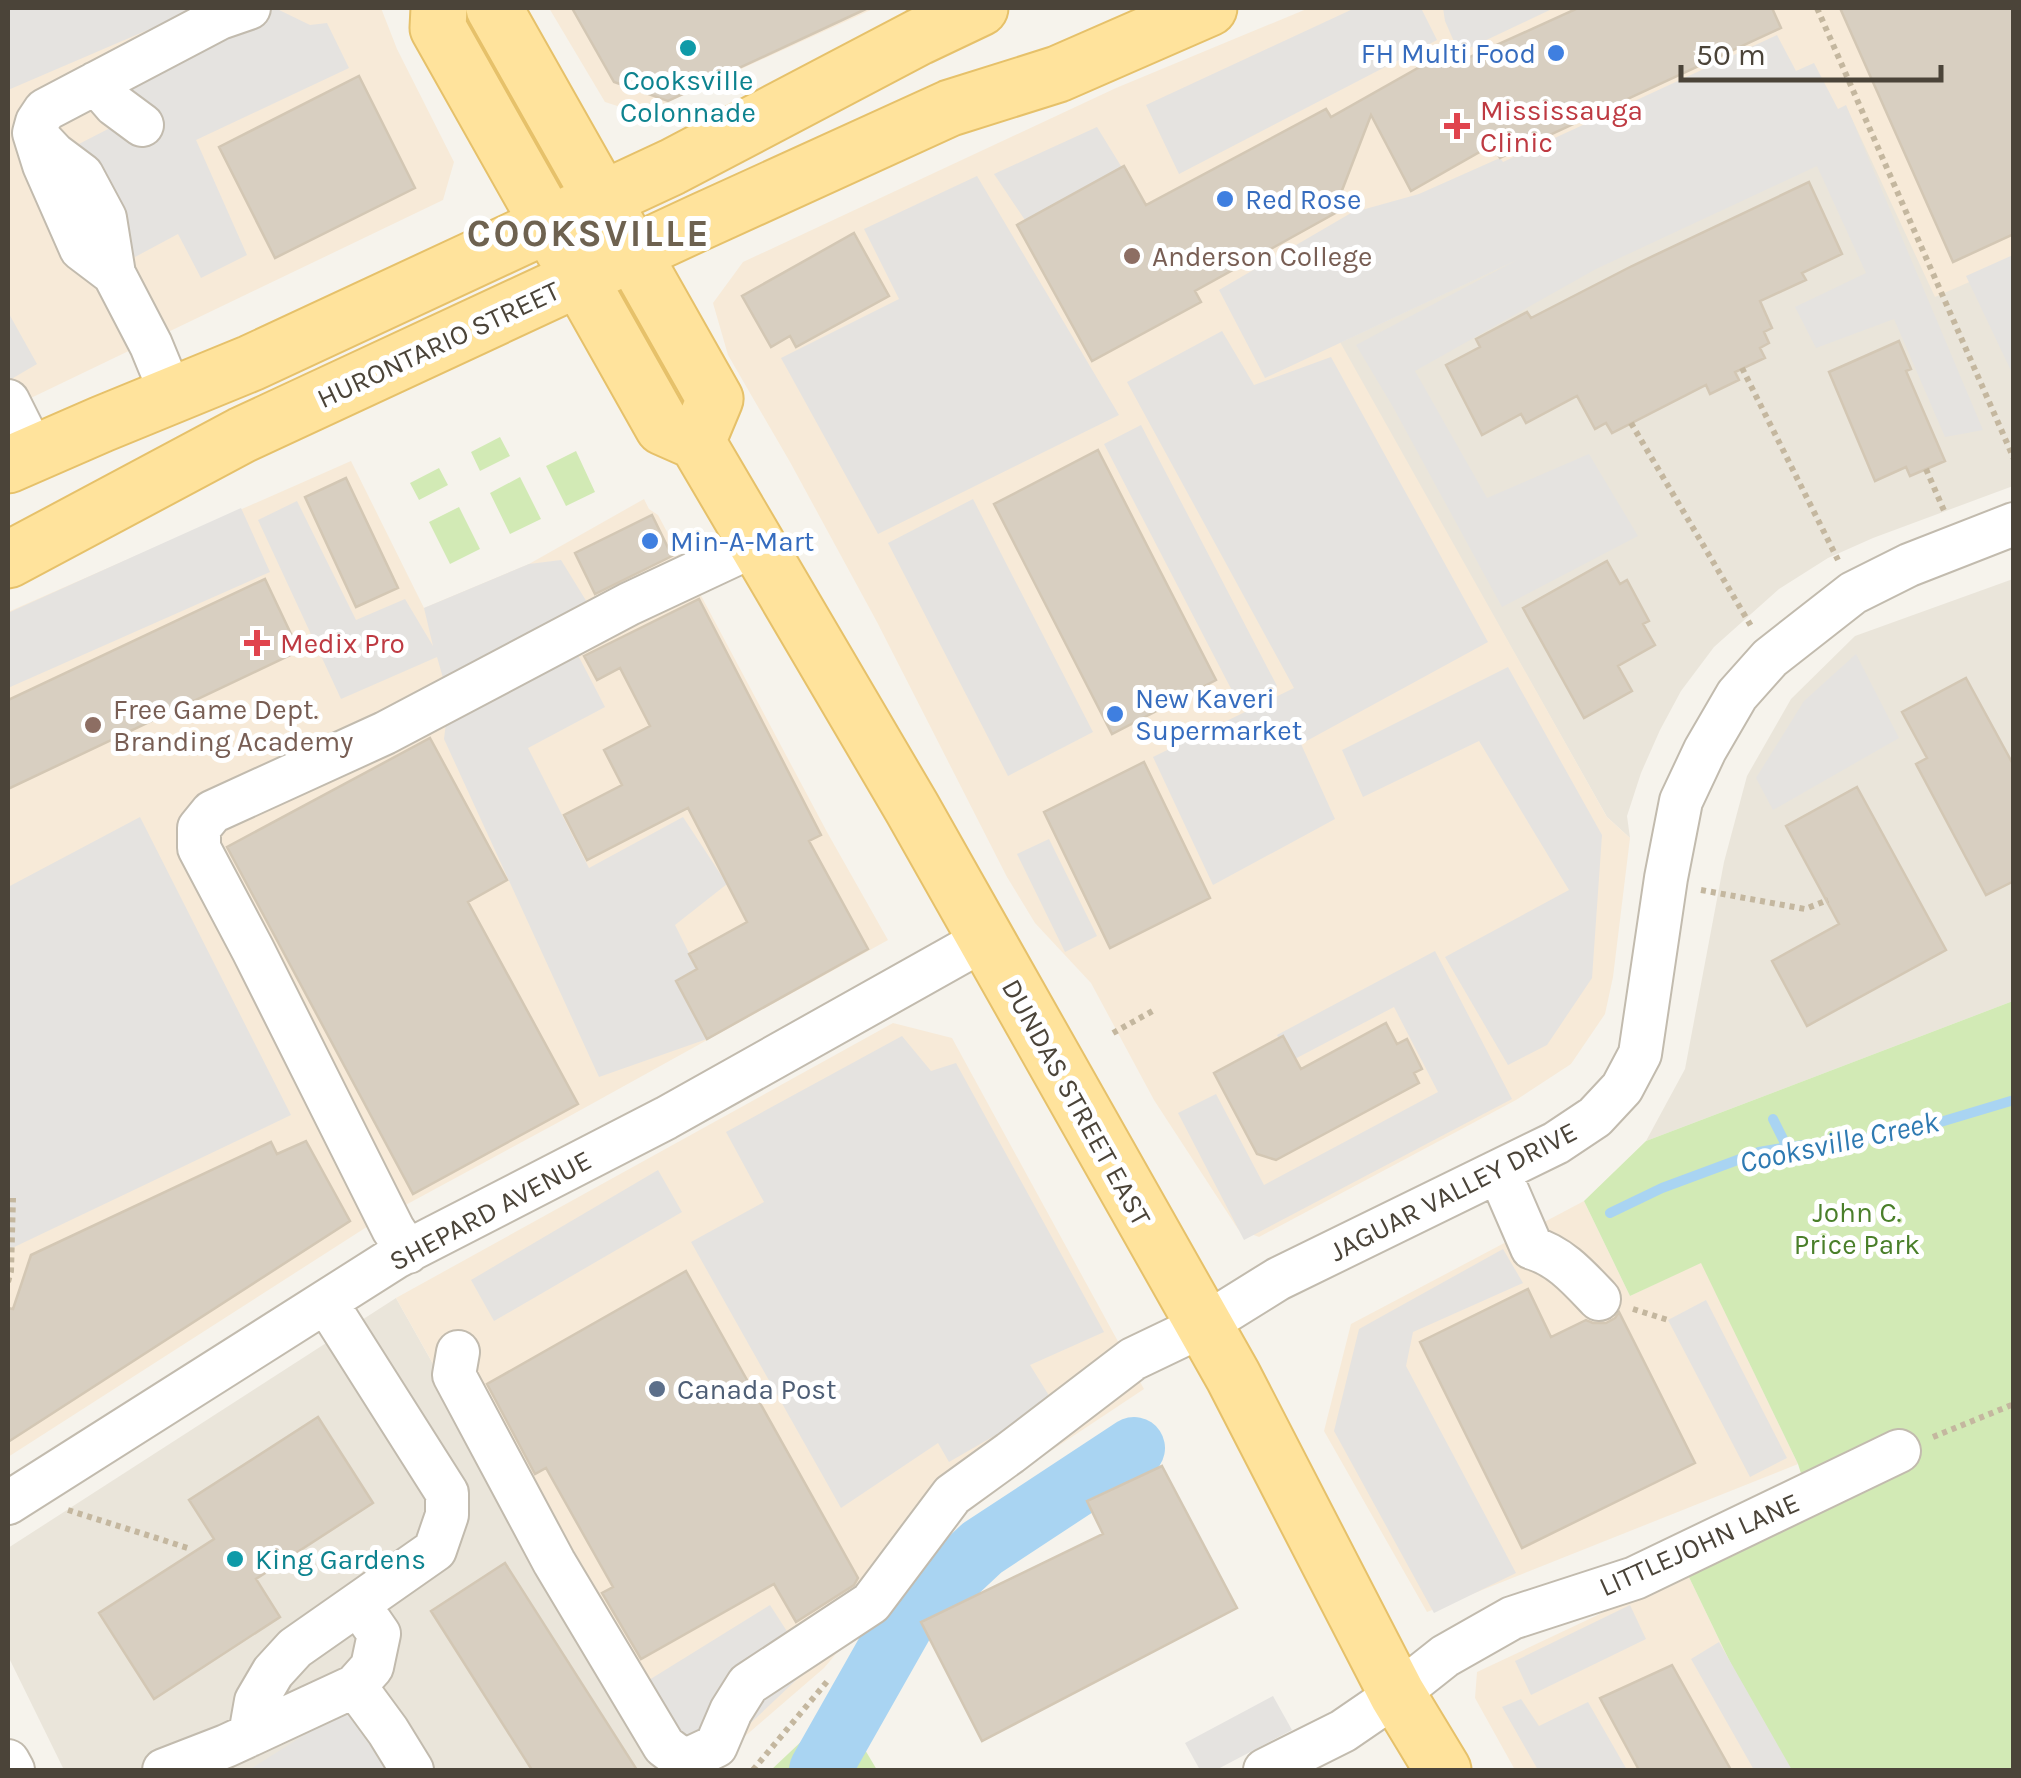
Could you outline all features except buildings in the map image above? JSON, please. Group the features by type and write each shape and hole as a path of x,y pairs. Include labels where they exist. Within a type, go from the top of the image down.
{"main road":[{"name":"DUNDAS STREET EAST","path":"439,8 438,28 663,427 697,442 882,756 1204,1326 1397,1694 1443,1770"},
{"path":"494,8 715,399 697,442"},
{"path":"21,459 251,363 672,167 980,8"},
{"name":"HURONTARIO STREET","path":"8,560 242,436 634,253 950,108 1058,74 1209,8"}],"street":[{"path":"172,396 114,274 81,249 34,134 46,110 220,18 249,8"},
{"path":"96,83 142,124"},
{"path":"8,400 21,459"},
{"name":"JAGUAR VALLEY DRIVE","path":"458,1352 454,1375 554,1562 664,1746 684,1761 716,1746 748,1684 871,1603 952,1495 1133,1359 1204,1326 1278,1279 1556,1143 1595,1117 1622,1088 1640,1054 1680,801 1737,695 1770,658 1853,593 1909,565 2014,524"},
{"path":"408,1252 199,848 199,828 212,812 384,733 629,604 757,544"},
{"name":"SHEPARD AVENUE","path":"8,1503 408,1252 666,1118 986,939"},
{"path":"1499,1172 1532,1248 1568,1267 1598,1299"},
{"path":"250,1735 256,1702 273,1672 295,1648 435,1550 446,1515 448,1494 326,1302"},
{"name":"LITTLEJOHN LANE","path":"1266,1770 1343,1731 1445,1656 1512,1618 1635,1578 1899,1451"},
{"path":"164,1770 354,1686 372,1668 379,1634 359,1605"},
{"path":"354,1686 412,1770"},
{"path":"8,1762 13,1770"}],"path":[{"path":"1817,8 2014,460"},
{"path":"1742,368 1853,593"},
{"path":"1630,423 1770,658"},
{"path":"1665,884 1805,908 1828,900"},
{"path":"1113,1033 1156,1009"},
{"path":"8,1282 13,1198"},
{"path":"1899,1451 2014,1404"},
{"path":"55,1506 191,1548"}],"shaded area":[{"path":"8,8 381,8 397,49 454,162 443,200 8,409"},
{"path":"8,8 199,8 8,90"},
{"path":"275,8 310,25 327,23 349,68 196,140 247,255 201,278 178,234 135,257 75,146 112,127 95,99"},
{"name":"Cooksville Colonnade","path":"549,8 875,8 642,114 605,102"},
{"path":"1309,8 2013,8 2013,263 1935,297 1846,106 1340,342 1607,817 1630,838 1605,1014 1571,1064 1516,1100 1259,1237 1238,1229 1154,1100 1091,983 1035,923 1007,877 877,622 728,355 713,303 743,262 1116,88"},
{"path":"1355,8 1421,8 1437,40 1179,174 1146,105"},
{"path":"1443,8 1554,8 1459,53"},
{"path":"1777,35 1796,71 1814,63 1838,109 1846,105 1983,430 1945,437 1894,319 1816,348 1795,307 1866,273 1817,166 1596,269 1415,371 1487,498 1589,454 1638,536 1502,607 1356,345 1517,260 1265,378 1219,290 1351,213 1419,194 1500,158 1503,162"},
{"path":"1846,105 2013,263 2013,486 1828,558 1779,589 1714,647 1681,691 1641,773 1627,816 1630,838 1607,817 1339,343"},
{"path":"1097,127 1124,171 1029,226 994,174"},
{"path":"977,176 1119,415 878,534 781,358 899,299 864,229"},
{"path":"2013,255 2013,375 1966,276"},
{"path":"8,312 37,364 8,381"},
{"path":"1222,331 1254,385 1331,357 1488,642 1301,744 1335,819 1213,885 1153,757 1294,688 1127,382"},
{"path":"1141,425 1277,686 1240,706 1104,444"},
{"path":"351,461 424,608 529,564 644,499 658,515 888,940 376,1221 8,1457 8,612"},
{"path":"973,499 1093,732 1008,776 888,543"},
{"path":"297,501 356,620 405,599 433,646 424,608 529,564 561,560 598,620 568,636 605,707 528,748 589,868 683,817 727,884 675,925 697,969 676,982 707,1039 599,1077 444,739 449,699 437,657 341,699 258,520"},
{"path":"241,508 270,572 8,688 8,613"},
{"path":"2013,579 2013,1001 1646,1141 1685,1069 1724,862 1747,776 1791,699 1855,636"},
{"path":"1856,654 1899,738 1773,810 1756,778 1804,701"},
{"path":"1508,667 1602,835 1592,978 1547,1045 1508,1065 1445,957 1569,890 1479,741 1363,797 1342,750"},
{"path":"140,817 291,1115 8,1250 8,887"},
{"path":"1049,839 1097,936 1065,952 1017,854"},
{"path":"1435,951 1512,1099 1244,1240 1178,1113 1216,1094 1264,1185 1438,1092 1394,1007 1291,1061 1277,1035"},
{"path":"893,1023 952,1038 1144,1389 953,1516 824,1668 706,1770 661,1770 396,1298"},
{"path":"902,1036 931,1071 956,1063 1104,1332 1030,1365 1053,1402 949,1462 938,1443 841,1508 691,1242 764,1202 726,1132"},
{"path":"658,1170 682,1212 494,1321 471,1280"},
{"path":"1584,1201 1630,1296 1701,1262 1798,1464 1427,1612 1324,1431 1351,1324"},
{"path":"1503,1249 1523,1283 1413,1332 1406,1366 1516,1573 1434,1613 1334,1431 1359,1329"},
{"path":"396,1298 661,1770 64,1770 8,1656 8,1548"},
{"path":"1706,1300 1787,1458 1750,1477 1668,1320"},
{"path":"1687,1573 1782,1770 1515,1770 1475,1698 1477,1672"},
{"path":"770,1605 810,1667 704,1767 649,1680"},
{"path":"1630,1605 1646,1639 1531,1695 1515,1661"},
{"path":"1719,1642 1792,1770 1754,1770 1691,1659"},
{"path":"374,1691 415,1770 249,1770"},
{"path":"1273,1696 1292,1730 1216,1770 1200,1770 1185,1743"},
{"path":"1521,1699 1539,1726 1588,1702 1627,1770 1538,1770 1502,1707"}],"green space":[{"path":"500,437 510,456 480,471 471,452"},
{"path":"576,451 595,492 566,506 546,466"},
{"path":"439,468 448,485 419,500 410,483"},
{"path":"520,477 541,519 510,534 490,493"},
{"path":"459,507 480,549 450,564 429,522"},
{"name":"John C. Price Park","path":"2013,1001 2013,1770 1782,1770 1687,1573 1814,1514 1798,1464 1701,1263 1630,1296 1584,1201 1646,1141"},
{"path":"839,1706 877,1770 771,1770"}],"waterway":[{"name":"Cooksville Creek","path":"1610,1213 1662,1188 1759,1152 1897,1135 2014,1100"},
{"path":"1773,1119 1787,1147"},
{"name":"Cooksville Creek","path":"820,1770 905,1620 982,1548 1134,1448"}],"place":[{"name":"Cooksville Colonnade","path":"688,48"},
{"name":"FH Multi Food","path":"1556,53"},
{"name":"Mississauga Clinic","path":"1457,126"},
{"name":"Red Rose","path":"1225,199"},
{"name":"Anderson College","path":"1132,256"},
{"name":"Min-A-Mart","path":"650,541"},
{"name":"Medix Pro","path":"257,643"},
{"name":"New Kaveri Supermarket","path":"1115,714"},
{"name":"Free Game Dept. Branding Academy","path":"93,725"},
{"name":"Canada Post","path":"657,1389"},
{"name":"King Gardens","path":"235,1559"}],"district":[{"name":"COOKSVILLE","path":"589,233"}]}
